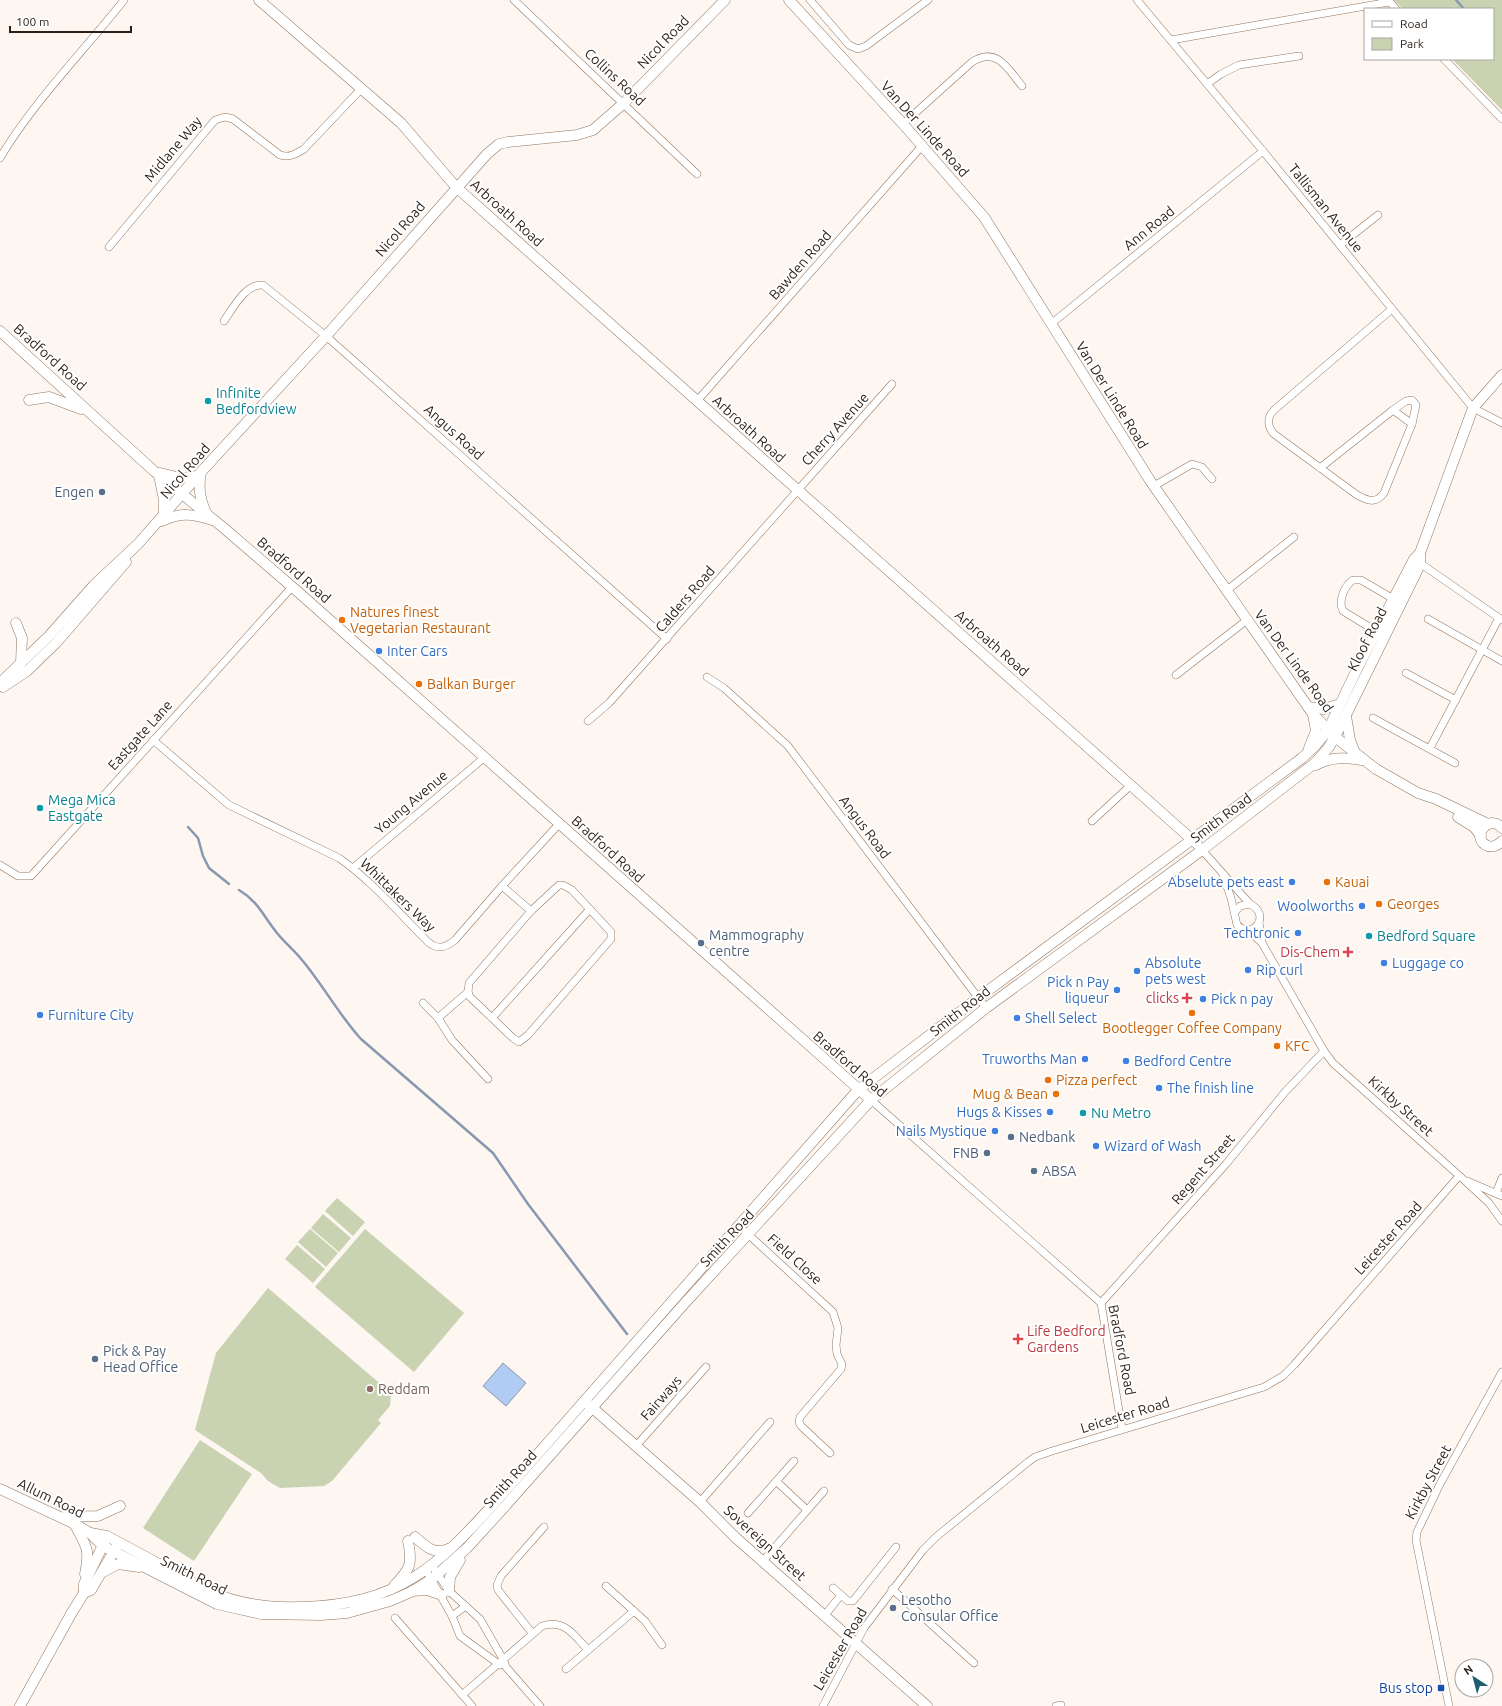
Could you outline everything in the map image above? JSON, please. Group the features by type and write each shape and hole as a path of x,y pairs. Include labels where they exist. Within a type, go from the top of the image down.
{"main road":[{"name":"Arbroath Road","path":"260,0 414,137 456,187 1193,839 1202,850"},
{"name":"Nicol Road","path":"0,683 49,636 94,585 138,544 161,520 199,474 326,336 456,187 487,154 499,144 518,140 570,136 585,133 600,125 624,103 725,0"},
{"name":"Van Der Linde Road","path":"789,0 903,124 984,217 1154,486 1311,710 1331,733 1364,760 1418,793 1433,804 1470,824 1481,836 1482,841 1487,845 1500,844"},
{"name":"Bradford Road","path":"0,331 156,473 207,514 292,587 871,1100"},
{"name":"Kloof Road","path":"1331,733 1340,704 1380,634 1418,558 1474,408 1502,375"},
{"path":"29,400 49,397 89,412"},
{"path":"156,473 175,478 188,478 199,474 200,493 207,514"},
{"path":"156,473 164,500 161,520 176,515 186,514 215,522"},
{"name":"Nicol Road","path":"0,688 27,671 56,643 110,581 138,544"},
{"path":"16,623 22,638 21,663"},
{"name":"Kloof Road","path":"1331,733 1346,714 1380,634"},
{"path":"1302,758 1316,731 1311,710 1324,709 1340,704"},
{"path":"1346,714 1350,740 1356,754"},
{"name":"Smith Road","path":"117,1547 211,1592 241,1602 262,1606 347,1613 375,1606 411,1592 432,1572 858,1090 978,998 1302,758 1331,733"},
{"name":"Smith Road","path":"117,1547 158,1574 218,1604 261,1614 294,1616 328,1611 390,1591 409,1581 432,1572 467,1548 679,1310 871,1100 986,1008 1202,850 1315,764 1326,751 1331,733"},
{"path":"1301,774 1330,758 1337,757 1364,760"},
{"name":"Van Der Linde Road","path":"1418,793 1436,799 1488,824 1494,823 1502,828"},
{"path":"1481,836 1482,829 1488,824"},
{"name":"Sovereign Street","path":"584,1401 700,1502 763,1561 927,1706"},
{"name":"Allum Road","path":"0,1489 75,1524 90,1533 102,1546 117,1547"},
{"path":"62,1518 98,1516 120,1506"},
{"path":"75,1524 88,1548 84,1589"},
{"name":"Allum Road","path":"90,1533 107,1536 117,1547"},
{"path":"20,1706 84,1589 107,1536"},
{"path":"390,1591 410,1566 411,1539 433,1551 445,1550 456,1545"},
{"path":"84,1589 91,1590 117,1547"},
{"path":"411,1592 427,1590 445,1593 450,1577 467,1548"},
{"path":"101,1573 118,1564 138,1566 158,1574"}],"street":[{"path":"0,158 24,121 103,28 124,0"},
{"name":"Collins Road","path":"514,0 698,174"},
{"path":"810,0 849,45 858,49 866,46 928,0"},
{"name":"Tallisman Avenue","path":"1137,0 1474,408 1502,423"},
{"path":"1171,40 1388,1"},
{"path":"903,124 972,62 982,56 998,59 1022,86"},
{"path":"1207,84 1221,74 1239,65 1299,56"},
{"path":"1445,60 1502,119"},
{"name":"Midlane Way","path":"109,247 215,120 225,117 233,119 280,155 292,156 304,149 361,89"},
{"name":"Bawden Road","path":"697,401 922,146"},
{"name":"Ann Road","path":"1051,324 1263,151"},
{"path":"1340,245 1378,215"},
{"name":"Angus Road","path":"224,320 248,290 255,286 264,285 326,336 667,639"},
{"path":"1320,468 1406,400 1412,400 1416,405 1412,424 1384,493 1378,500 1373,502 1364,499 1320,468 1274,434 1268,425 1270,414 1392,310"},
{"name":"Cherry Avenue","path":"797,490 892,384"},
{"path":"1394,410 1412,424"},
{"path":"1154,486 1192,464 1202,467 1212,479"},
{"name":"Calders Road","path":"588,721 609,703 667,639 797,490"},
{"path":"1226,590 1294,538"},
{"path":"1418,558 1501,619 1482,650 1430,748"},
{"path":"1380,634 1343,611 1341,603 1348,586 1353,580 1361,580 1397,601"},
{"name":"Eastgate Lane","path":"0,865 18,876 31,876 292,587"},
{"path":"1428,619 1502,661"},
{"path":"1176,675 1247,620"},
{"path":"1406,673 1456,700"},
{"name":"Angus Road","path":"707,677 724,688 788,746 986,1008"},
{"path":"1373,718 1455,763"},
{"name":"Whittakers Way","path":"153,740 229,804 339,858 353,868 371,883 428,942 439,948 448,946 455,940 559,824"},
{"name":"Young Avenue","path":"353,868 485,757"},
{"path":"1092,821 1131,785"},
{"name":"Arbroath Road","path":"1202,850 1250,904"},
{"name":"Arbroath Road","path":"1223,875 1235,912"},
{"path":"563,885 572,890 589,910 611,932 611,938 528,1035 519,1042 470,997 468,992 469,983 531,911 556,887 563,885"},
{"path":"502,886 531,911"},
{"path":"1262,942 1259,922 1260,914 1258,910 1250,904 1240,906 1235,912 1234,916 1237,925 1240,928 1248,930 1262,942 1324,1052"},
{"path":"492,1018 589,910"},
{"path":"1248,930 1255,928 1259,922"},
{"path":"438,1018 468,992"},
{"path":"423,1003 438,1018 452,1040 488,1079"},
{"name":"Regent Street","path":"1101,1303 1226,1164 1284,1092 1324,1052"},
{"name":"Kirkby Street","path":"1324,1052 1333,1064 1461,1177 1489,1204 1502,1221"},
{"name":"Bradford Road","path":"871,1100 1101,1303 1122,1429"},
{"name":"Kirkby Street","path":"1461,1177 1497,1194"},
{"name":"Leicester Road","path":"822,1706 856,1642 892,1589 929,1543 1028,1462 1044,1454 1273,1383 1283,1376 1461,1177"},
{"path":"1489,1204 1497,1194 1502,1178"},
{"name":"Field Close","path":"739,1226 833,1312 838,1328 836,1345 837,1354 842,1364 842,1369 800,1417 799,1422 801,1426 830,1453"},
{"name":"Fairways","path":"636,1446 706,1367"},
{"name":"Kirkby Street","path":"1449,1706 1416,1540 1417,1532 1440,1484 1502,1372"},
{"path":"700,1502 770,1422"},
{"path":"748,1513 794,1462"},
{"path":"776,1482 807,1510"},
{"path":"763,1561 824,1491"},
{"path":"532,1633 500,1595 497,1585 501,1576 544,1527"},
{"path":"833,1588 850,1602 856,1599 896,1547"},
{"path":"432,1572 445,1593 460,1636 497,1665 506,1667"},
{"path":"606,1586 650,1625 662,1645"},
{"path":"892,1589 974,1663"},
{"path":"445,1593 466,1606 480,1619 506,1667 540,1706"},
{"path":"824,1615 841,1595"},
{"path":"452,1616 466,1606"},
{"path":"566,1669 634,1611"},
{"path":"395,1618 472,1706"},
{"path":"462,1695 532,1633 542,1626 557,1624 573,1633 588,1650"}],"green space":[{"path":"1394,0 1502,0 1502,110 1453,60 1494,60 1494,8 1402,8"},
{"path":"337,1198 365,1222 353,1236 325,1211"},
{"path":"323,1214 351,1238 339,1252 311,1228"},
{"path":"310,1229 338,1253 326,1267 298,1242"},
{"path":"365,1229 464,1313 414,1372 315,1287"},
{"path":"297,1245 325,1269 313,1283 285,1259"},
{"path":"268,1288 391,1393 390,1406 378,1420 381,1423 332,1481 324,1486 280,1488 268,1481 261,1473 195,1430 216,1353"},
{"path":"200,1440 252,1474 194,1561 143,1528"}],"water":[{"path":"503,1363 526,1383 506,1406 483,1386"}],"waterway":[{"path":"1456,0 1463,8"},
{"path":"188,827 198,838 203,856 209,868 229,884"},
{"path":"239,890 256,904 277,933 302,960 345,1020 361,1039 493,1153 528,1204 627,1334"}],"place":[{"name":"Infinite Bedfordview","path":"208,401"},
{"name":"Engen","path":"102,492"},
{"name":"Natures finest Vegetarian Restaurant","path":"342,620"},
{"name":"Inter Cars","path":"379,651"},
{"name":"Balkan Burger","path":"419,684"},
{"name":"Mega Mica Eastgate","path":"40,808"},
{"name":"Abselute pets east","path":"1292,882"},
{"name":"Kauai","path":"1327,882"},
{"name":"Georges","path":"1379,904"},
{"name":"Woolworths","path":"1362,906"},
{"name":"Techtronic","path":"1298,933"},
{"name":"Bedford Square","path":"1369,936"},
{"name":"Mammography centre","path":"701,943"},
{"name":"Dis-Chem","path":"1348,952"},
{"name":"Luggage co","path":"1384,963"},
{"name":"Rip curl","path":"1248,970"},
{"name":"Absolute pets west","path":"1137,971"},
{"name":"Pick n Pay liqueur","path":"1117,990"},
{"name":"clicks","path":"1187,998"},
{"name":"Pick n pay","path":"1203,999"},
{"name":"Bootlegger Coffee Company","path":"1192,1013"},
{"name":"Furniture City","path":"40,1015"},
{"name":"Shell Select","path":"1017,1018"},
{"name":"KFC","path":"1277,1046"},
{"name":"Truworths Man","path":"1085,1059"},
{"name":"Bedford Centre","path":"1126,1061"},
{"name":"Pizza perfect","path":"1048,1080"},
{"name":"The finish line","path":"1159,1088"},
{"name":"Mug & Bean","path":"1056,1094"},
{"name":"Hugs & Kisses","path":"1050,1112"},
{"name":"Nu Metro","path":"1083,1113"},
{"name":"Nails Mystique","path":"995,1131"},
{"name":"Nedbank","path":"1011,1137"},
{"name":"Wizard of Wash","path":"1096,1146"},
{"name":"FNB","path":"987,1153"},
{"name":"ABSA","path":"1034,1171"},
{"name":"Life Bedford Gardens","path":"1018,1339"},
{"name":"Pick & Pay Head Office","path":"95,1359"},
{"name":"Reddam","path":"370,1389"},
{"name":"Lesotho Consular Office","path":"893,1608"},
{"name":"Bus stop","path":"1441,1688"}]}
